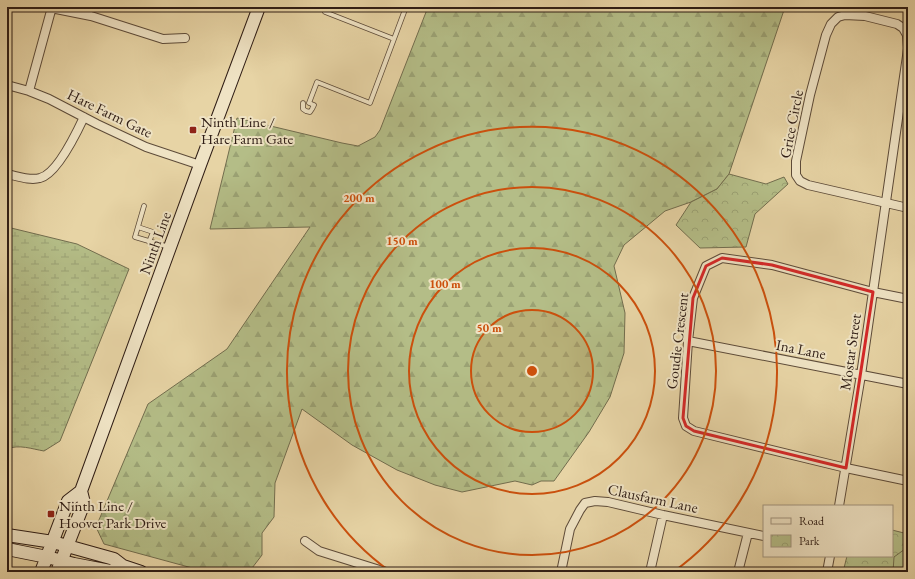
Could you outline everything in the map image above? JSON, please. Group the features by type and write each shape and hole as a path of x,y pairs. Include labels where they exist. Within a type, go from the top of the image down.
{"main road":[{"name":"Ninth Line","path":"41,572 48,557 68,501 81,491 259,7"},
{"name":"Ninth Line","path":"60,566 84,503 81,491"},
{"path":"7,535 53,542 114,560 122,566 141,572"},
{"path":"7,549 48,557 60,566 74,564 110,571 122,566"}],"street":[{"path":"29,91 50,7 91,16 163,39 185,38"},
{"name":"Grice Circle","path":"845,15 866,16 897,24 903,28 907,35 908,48 886,202 808,186 800,181 796,175 796,161 810,96 826,35 831,24 838,17 845,15"},
{"name":"Hare Farm Gate","path":"7,85 49,98 97,124 146,147 200,165"},
{"path":"7,174 35,179 45,176 53,169 61,158 84,117"},
{"path":"886,202 908,208"},
{"name":"Mostar Street","path":"839,505 861,375 886,202"},
{"name":"Goudie Crescent","path":"846,468 694,431 686,426 683,418 688,341 693,298 706,266 722,258 772,265 873,292 908,299"},
{"name":"Ina Lane","path":"688,341 908,384"},
{"path":"846,468 908,481"},
{"name":"Clausfarm Lane","path":"561,572 570,529 585,503 594,501 608,502 763,536"},
{"path":"650,572 663,515"},
{"path":"738,572 748,532"},
{"path":"305,541 319,550 386,572"},
{"path":"827,572 830,557"}],"lane":[{"path":"306,102 317,82 370,103 406,7"},
{"path":"325,12 394,39"},
{"path":"144,206 135,237 170,248"},
{"path":"138,227 152,232 150,242"}],"highlighted area":[{"path":"722,258 772,265 873,292 846,468 694,431 686,426 683,418 693,298 706,266"}],"green space":[{"path":"428,7 785,7 729,174 717,189 691,202 665,211 624,245 614,266 625,313 624,353 610,397 589,432 554,481 541,481 532,485 515,481 462,492 435,485 397,470 352,445 302,409 275,483 274,517 262,533 262,555 249,572 207,572 104,544 96,527 148,404 227,349 310,227 210,229 237,118 358,146 375,137 380,130"},
{"path":"729,174 766,184 784,177 788,184 755,214 746,247 700,248 676,225 691,202 717,189"},
{"path":"7,227 77,244 129,269 60,441 44,451 21,447 7,449"},
{"path":"893,530 908,534 908,572 843,572 847,557 893,557"},
{"path":"905,549 908,550 908,572 893,572 894,557"}],"place":[{"name":"Ninth Line / Hare Farm Gate","path":"193,130"},
{"name":"Ninth Line / Hoover Park Drive","path":"51,514"}]}
